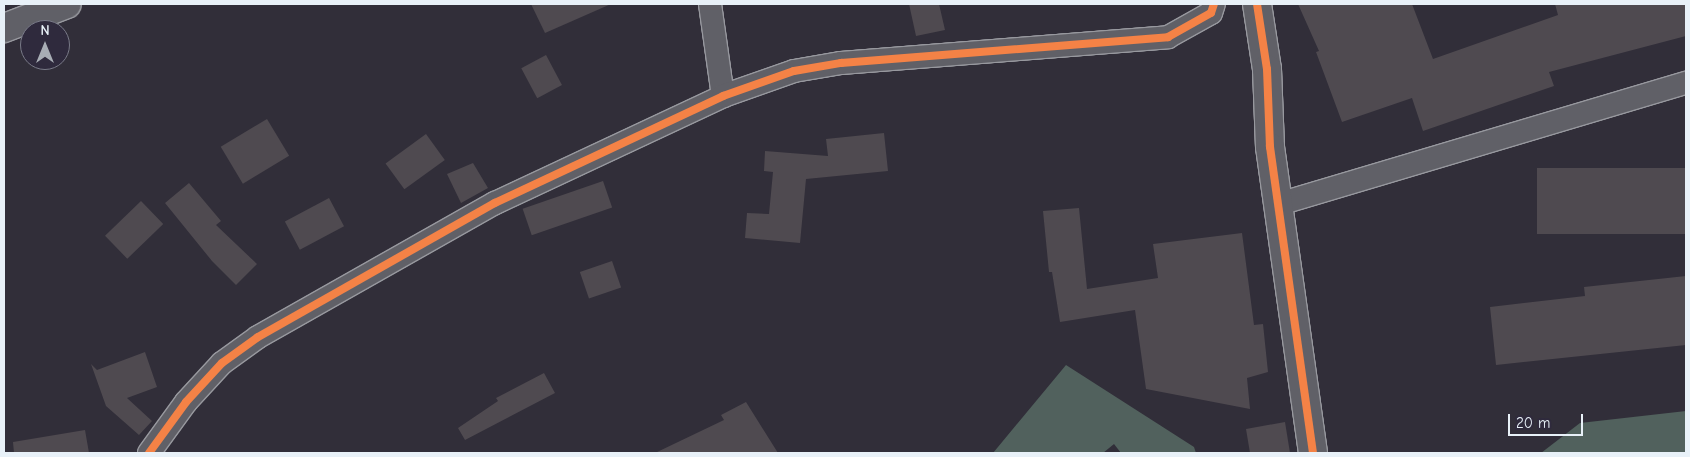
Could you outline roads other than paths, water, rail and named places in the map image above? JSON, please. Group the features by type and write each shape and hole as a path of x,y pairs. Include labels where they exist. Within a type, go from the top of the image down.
{"street":[{"path":"4,28 67,4"},
{"path":"710,4 723,96"},
{"path":"149,453 186,402 222,363 258,337 495,203 723,96 794,71 841,63 1168,37 1211,13 1214,4"},
{"path":"1257,4 1267,70 1270,147 1313,453"},
{"path":"1279,204 1686,83"}]}
